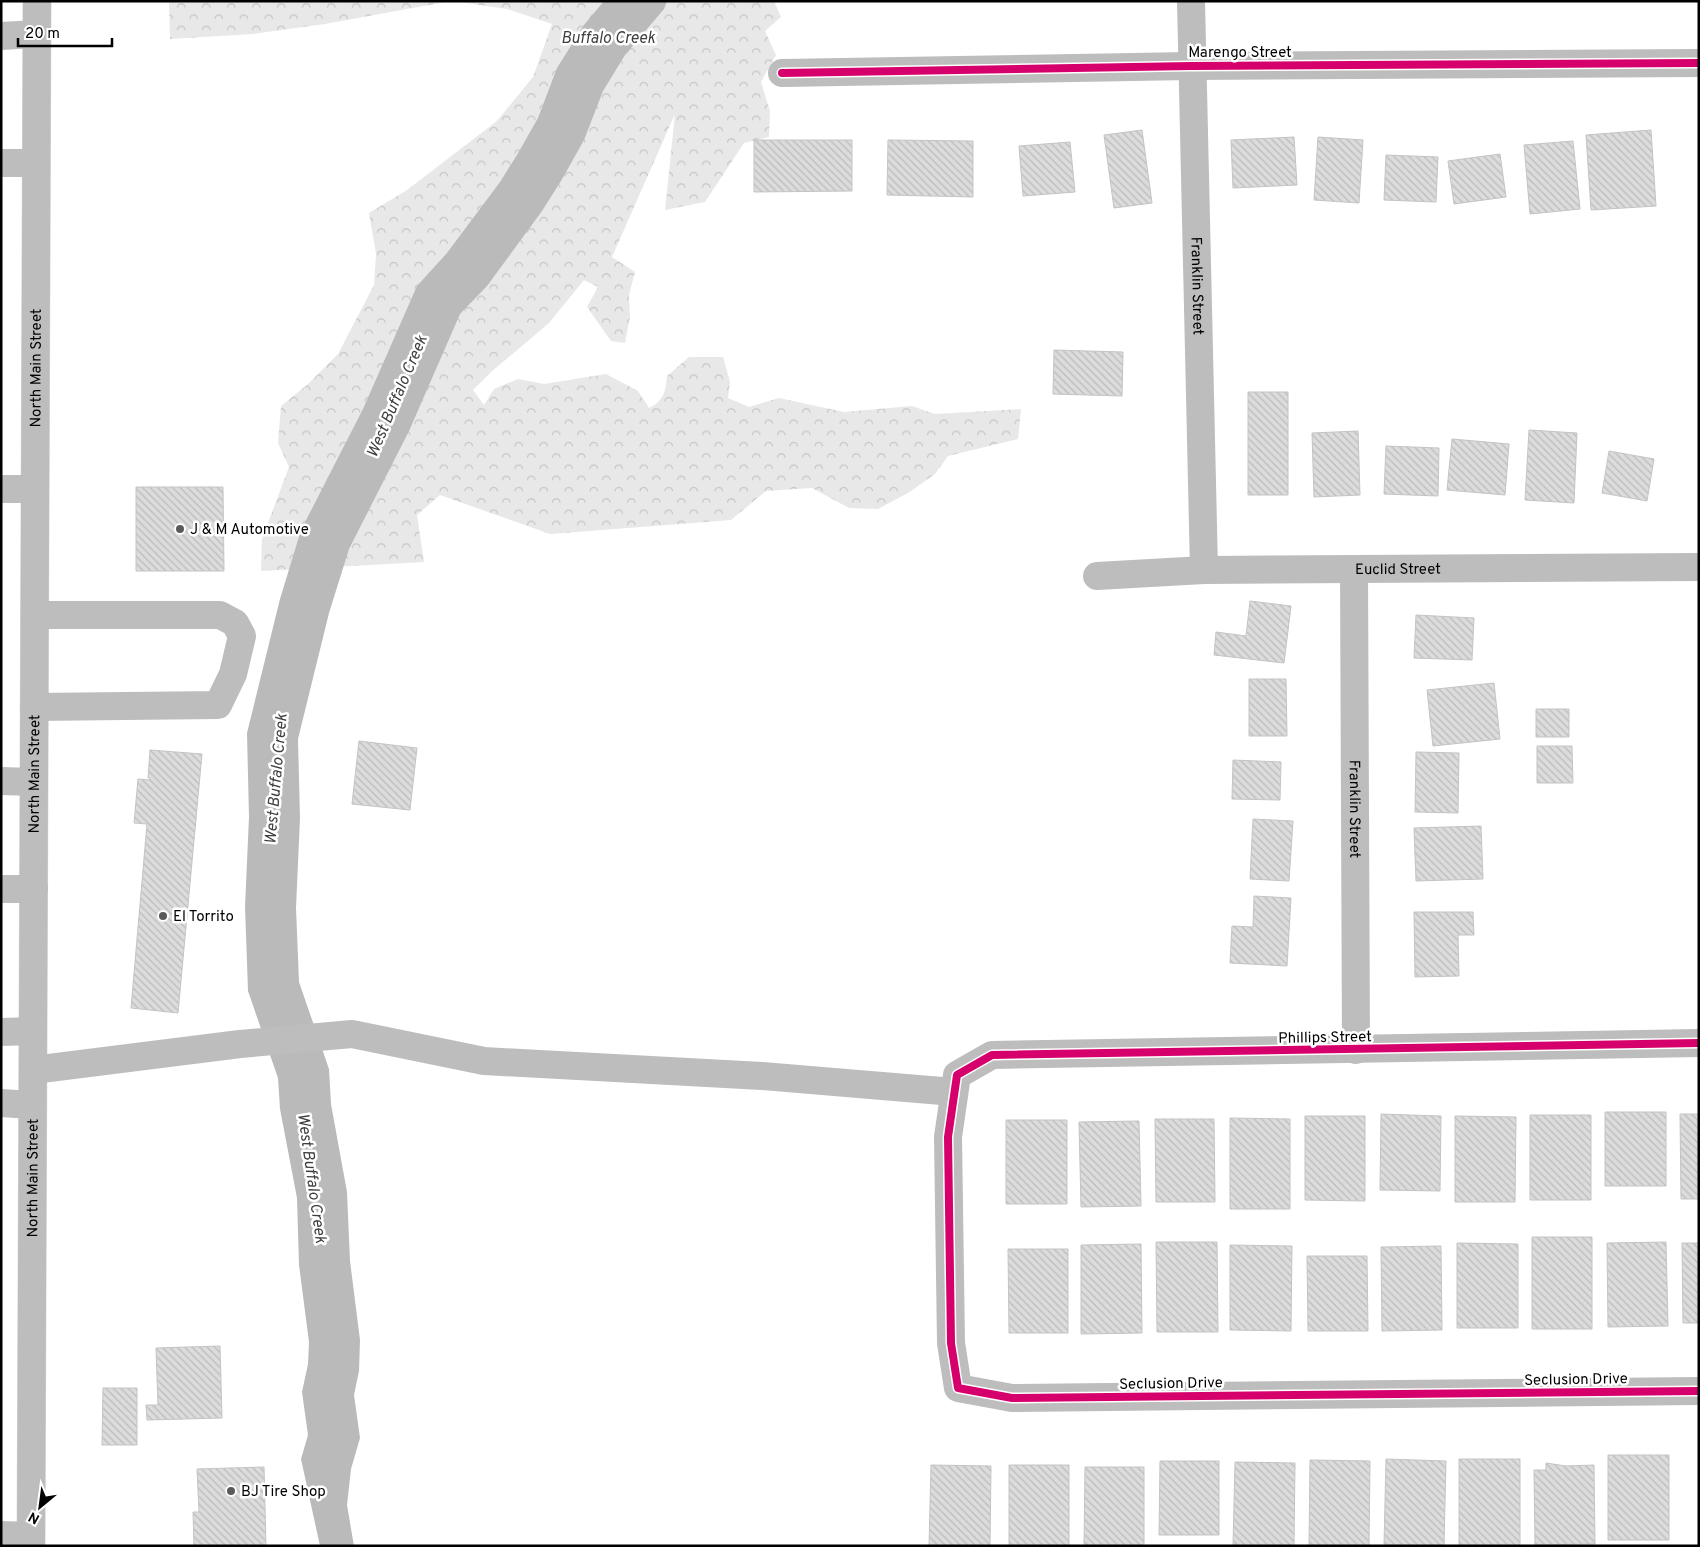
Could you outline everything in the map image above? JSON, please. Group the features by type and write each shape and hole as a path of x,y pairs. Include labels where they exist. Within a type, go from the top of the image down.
{"street":[{"name":"North Main Street","path":"31,1541 37,1"},
{"name":"Franklin Street","path":"1191,1 1204,570"},
{"path":"1,36 36,34"},
{"name":"Marengo Street","path":"782,73 1192,66 1699,63"},
{"path":"1,163 36,163"},
{"path":"1,489 34,489"},
{"name":"Euclid Street","path":"1097,576 1204,570 1699,567"},
{"name":"Franklin Street","path":"1354,569 1356,1050"},
{"path":"34,706 218,705 232,674 242,636 236,623 220,615 35,615"},
{"path":"1,781 33,782"},
{"path":"1,889 34,889"},
{"path":"1,1032 33,1031"},
{"path":"33,1070 352,1034 484,1062 955,1084"},
{"name":"Phillips Street","path":"955,1084 992,1055 1699,1043"},
{"name":"Seclusion Drive","path":"955,1084 948,1137 951,1343 958,1388 1012,1398 1699,1391"},
{"path":"1,1103 32,1105"},
{"path":"1,1536 31,1541"}],"green space":[{"path":"169,1 451,1 325,24 253,34 170,39"},
{"path":"453,1 774,1 781,17 765,31 776,55 761,82 770,111 769,137 744,143 705,202 665,210 675,114 612,257 635,272 629,295 630,317 625,343 611,341 587,307 598,287 584,280 549,323 491,372 473,390 484,405 494,389 518,379 544,384 606,374 638,391 649,408 658,402 663,395 667,376 689,357 723,357 730,382 728,398 749,407 779,398 844,412 912,406 935,414 1021,409 1018,439 948,456 935,474 908,493 878,509 849,508 812,488 766,491 731,520 550,534 440,495 417,515 424,562 261,571 262,539 289,467 278,443 281,406 308,384 338,354 374,285 376,254 369,213 407,190 497,121 533,77 552,24 507,9"}],"water":[{"name":"Buffalo Creek","path":"604,1 667,1 664,9 625,55 603,91 584,140 542,211 487,286 460,314 409,431 349,549 329,613 298,739 300,818 296,908 299,982 329,1069 331,1104 347,1192 350,1261 360,1340 359,1371 354,1395 360,1438 351,1469 347,1505 354,1546 320,1546 301,1459 308,1435 302,1392 308,1364 309,1342 299,1265 297,1198 280,1109 278,1078 248,991 245,907 249,817 247,733 280,599 301,530 363,409 417,286 447,253 500,182 538,118 557,68 584,25"}],"building":[{"path":"1142,130 1152,203 1114,208 1104,135"},
{"path":"1651,130 1656,206 1591,210 1586,135"},
{"path":"1294,137 1297,185 1233,188 1231,140"},
{"path":"1318,137 1363,140 1359,203 1314,200"},
{"path":"754,140 852,140 852,191 754,192"},
{"path":"888,140 973,141 973,197 887,195"},
{"path":"1573,141 1580,209 1530,214 1524,145"},
{"path":"1070,142 1075,192 1023,196 1019,146"},
{"path":"1500,154 1506,197 1454,204 1448,161"},
{"path":"1386,155 1438,157 1436,202 1384,200"},
{"path":"1054,350 1123,352 1122,396 1053,394"},
{"path":"1248,392 1288,392 1288,495 1248,495"},
{"path":"1529,430 1577,433 1574,503 1525,500"},
{"path":"1358,431 1360,495 1314,497 1312,433"},
{"path":"1452,439 1509,444 1505,495 1447,490"},
{"path":"1386,446 1439,448 1438,496 1384,494"},
{"path":"1609,451 1654,459 1647,501 1602,493"},
{"name":"J & M Automotive","path":"136,487 223,487 224,571 136,571"},
{"path":"1250,601 1291,606 1284,663 1214,655 1216,632 1246,636"},
{"path":"1416,615 1474,618 1472,660 1414,658"},
{"path":"1249,679 1286,679 1287,736 1249,736"},
{"path":"1494,683 1500,739 1433,746 1427,690"},
{"path":"1536,709 1569,709 1569,737 1536,737"},
{"path":"359,741 417,748 410,810 352,804"},
{"path":"1537,746 1572,746 1573,783 1537,783"},
{"name":"El Torrito","path":"150,750 202,754 178,1013 131,1008 147,824 134,823 138,779 150,780 148,778"},
{"path":"1416,752 1459,753 1458,813 1415,812"},
{"path":"1233,760 1281,762 1280,800 1232,799"},
{"path":"1253,819 1293,821 1289,881 1250,879"},
{"path":"1481,826 1483,879 1416,881 1414,828"},
{"path":"1254,896 1291,898 1287,966 1230,963 1232,926 1253,927"},
{"path":"1414,912 1473,912 1474,935 1458,935 1459,976 1415,977"},
{"path":"1605,1112 1666,1112 1666,1186 1605,1186"},
{"path":"1381,1114 1441,1116 1440,1191 1380,1190"},
{"path":"1680,1114 1699,1114 1699,1199 1681,1199"},
{"path":"1530,1115 1591,1115 1591,1200 1530,1200"},
{"path":"1305,1116 1365,1116 1365,1201 1305,1200"},
{"path":"1455,1116 1516,1117 1515,1202 1455,1202"},
{"path":"1230,1118 1290,1119 1290,1209 1230,1209"},
{"path":"1155,1119 1214,1119 1215,1202 1156,1202"},
{"path":"1006,1120 1067,1120 1067,1204 1006,1204"},
{"path":"1139,1121 1141,1206 1081,1207 1079,1122"},
{"path":"1532,1237 1592,1237 1592,1329 1532,1329"},
{"path":"1156,1242 1217,1242 1218,1332 1157,1332"},
{"path":"1666,1242 1668,1326 1608,1327 1607,1243"},
{"path":"1457,1243 1518,1244 1518,1328 1457,1328"},
{"path":"1682,1243 1699,1243 1699,1323 1683,1323"},
{"path":"1141,1244 1142,1333 1081,1334 1081,1245"},
{"path":"1230,1245 1292,1246 1291,1331 1230,1330"},
{"path":"1441,1246 1442,1330 1382,1331 1381,1247"},
{"path":"1008,1249 1068,1249 1068,1333 1009,1333"},
{"path":"1307,1256 1367,1256 1368,1331 1308,1331"},
{"path":"220,1346 222,1418 147,1420 146,1405 158,1405 156,1348"},
{"path":"103,1388 137,1388 137,1445 102,1445"},
{"path":"1608,1455 1669,1455 1669,1540 1608,1540"},
{"path":"1386,1459 1446,1461 1444,1546 1384,1545"},
{"path":"1459,1459 1520,1459 1520,1546 1459,1546"},
{"path":"1310,1460 1370,1461 1369,1546 1309,1546"},
{"path":"1160,1461 1219,1461 1219,1535 1159,1535"},
{"path":"1235,1462 1295,1463 1294,1546 1233,1546"},
{"path":"1546,1463 1566,1466 1594,1465 1595,1544 1535,1545 1534,1470 1546,1470"},
{"path":"931,1465 991,1466 990,1546 929,1546"},
{"path":"1009,1465 1069,1465 1069,1546 1009,1546"},
{"name":"BJ Tire Shop","path":"264,1467 266,1546 194,1546 193,1512 199,1512 197,1469"},
{"path":"1085,1467 1144,1467 1144,1546 1084,1546"}],"cycle path":[{"path":"782,73 1191,66 1699,63"},
{"path":"1699,1043 992,1055 957,1075 948,1137 951,1343 958,1388 1012,1398 1699,1391"}],"place":[{"name":"J & M Automotive","path":"180,529"},
{"name":"El Torrito","path":"163,916"},
{"name":"BJ Tire Shop","path":"231,1491"}],"water label":[{"name":"West Buffalo Creek","path":"396,396"},
{"name":"West Buffalo Creek","path":"275,779"},
{"name":"West Buffalo Creek","path":"313,1178"}]}
